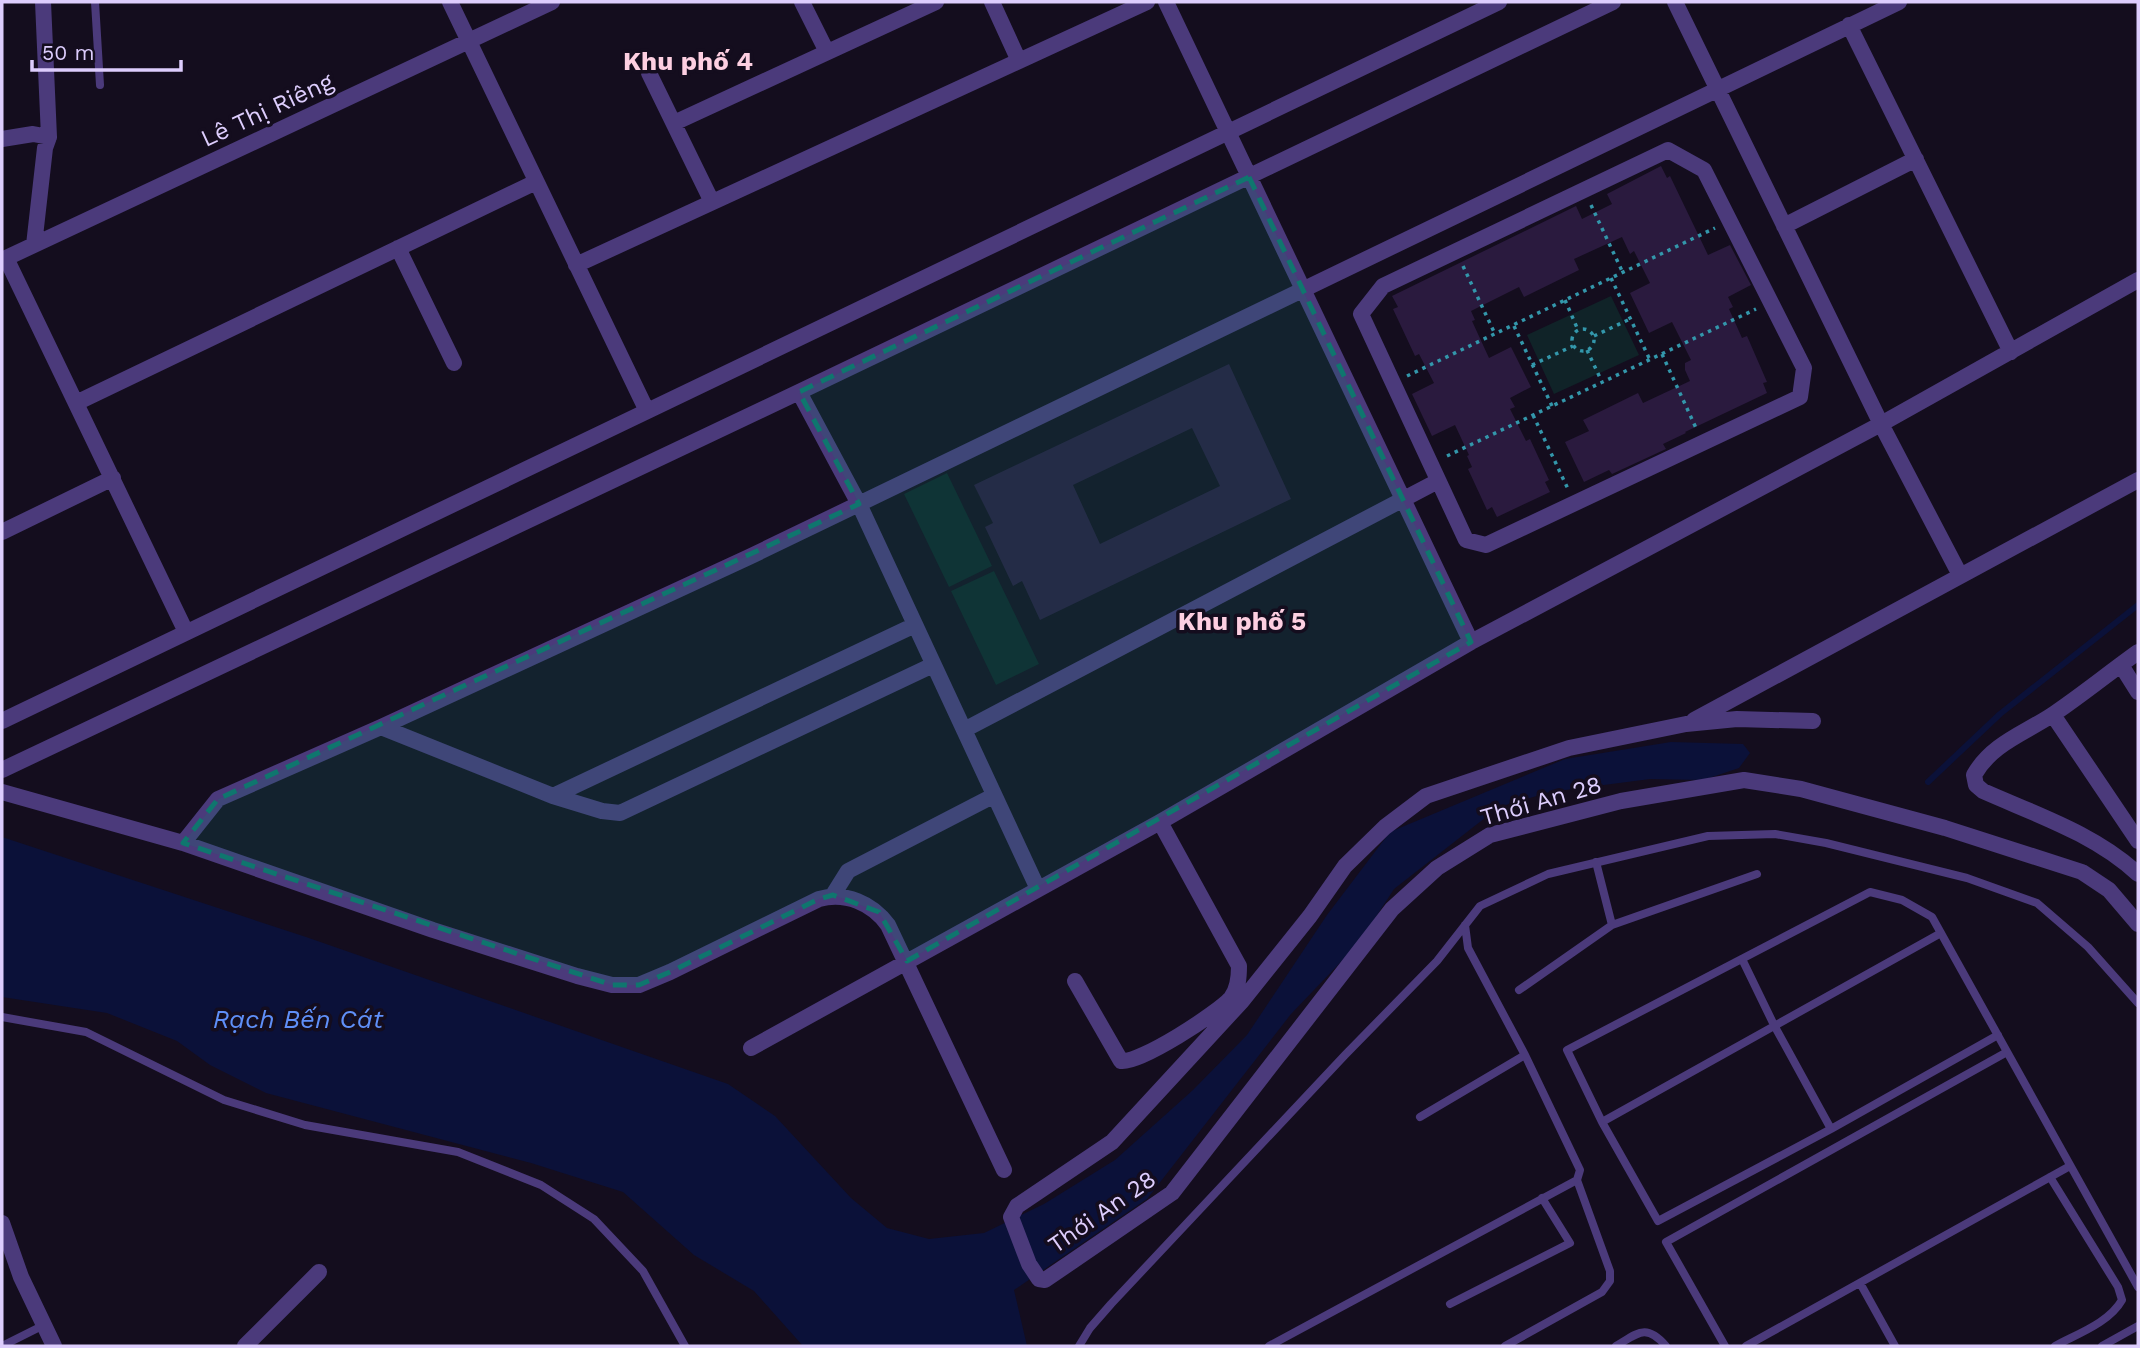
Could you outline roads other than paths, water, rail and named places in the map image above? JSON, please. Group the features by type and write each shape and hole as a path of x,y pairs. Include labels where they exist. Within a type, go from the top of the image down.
{"street":[{"path":"34,245 45,148 49,137 43,2"},
{"path":"450,2 647,411"},
{"name":"Lê Thị Riêng","path":"4,259 552,2"},
{"path":"803,2 827,52"},
{"path":"674,123 936,2"},
{"path":"992,2 1019,61"},
{"path":"576,265 1147,2"},
{"path":"1166,2 1471,642"},
{"path":"2,721 1499,2"},
{"path":"2,770 1613,2"},
{"path":"1675,2 1881,424 1960,575"},
{"path":"183,843 218,799 381,727 859,504 1899,2"},
{"path":"1849,25 2011,352"},
{"path":"649,73 712,202"},
{"path":"2,139 33,134 49,137"},
{"path":"1668,150 1704,170 1804,368 1800,397 1486,544 1466,540 1438,481 1361,314 1383,286 1668,150"},
{"path":"1784,226 1916,159"},
{"path":"76,403 536,182"},
{"path":"398,248 454,363"},
{"path":"4,259 186,632"},
{"path":"751,1048 1160,822 1471,642 1881,424 2138,279"},
{"path":"799,392 859,504 1038,889"},
{"path":"2,532 113,478"},
{"path":"1686,724 2138,480"},
{"path":"964,730 1438,481"},
{"path":"553,796 915,625"},
{"path":"2138,652 2053,715 1994,749 1981,761 1974,775 1976,785 1983,791 2082,834 2120,857 2138,874"},
{"path":"381,727 553,796 602,811 620,813 933,665"},
{"path":"2120,665 2138,692"},
{"path":"2053,715 2138,841"},
{"name":"Thới An 28","path":"1813,721 1737,719 1686,724 1569,748 1426,796 1385,827 1345,866 1310,916 1242,1001 1112,1142 1017,1206 1011,1217 1029,1265 1039,1279 1045,1280 1172,1192 1392,909 1437,868 1490,835 1622,801 1744,780 1801,789 1867,806 2082,872 2109,890 2138,923"},
{"path":"2,792 183,843 433,930 612,985 639,985 819,899 833,895 863,903 879,912 888,925 1004,1170"},
{"path":"833,895 848,871 993,796"},
{"path":"1075,981 1121,1061 1125,1062 1150,1052 1195,1026 1224,1004 1237,987 1239,966 1160,822"},
{"path":"2,1223 21,1277 54,1346"},
{"path":"245,1346 319,1272"}],"lane":[{"path":"95,2 100,85"},
{"path":"1079,1346 1090,1328 1111,1304 1437,961 1480,906 1548,874 1708,836 1775,834 1826,842 1966,878 2037,903 2088,947 2138,1003"},
{"path":"1596,863 1612,925"},
{"path":"1519,990 1612,925 1758,874"},
{"path":"1998,1035 1831,1129 1658,1221 1602,1122 1567,1050 1870,892 1902,900 1932,917 1998,1035 2070,1166 2138,1287"},
{"path":"1465,925 1468,948 1525,1055 1580,1170 1577,1180 1610,1270 1610,1281 1602,1292 1504,1346"},
{"path":"1602,1122 1941,933"},
{"path":"1742,959 1774,1025 1831,1129"},
{"path":"2,1017 86,1032 236,1103 305,1125 458,1152 541,1185 594,1219 643,1271 685,1346"},
{"path":"1725,1346 1666,1242 2007,1052"},
{"path":"1420,1117 1525,1055"},
{"path":"1746,1346 2070,1166"},
{"path":"2050,1177 2118,1287 2122,1300 2118,1308 2104,1319 2055,1346"},
{"path":"1269,1346 1577,1180"},
{"path":"1450,1304 1570,1243 1542,1198"},
{"path":"1860,1283 1895,1346"},
{"path":"2,1346 44,1325"},
{"path":"2102,1346 2138,1326"},
{"path":"1616,1346 1641,1332 1655,1334 1666,1346"}],"water":[{"name":"Rạch Bến Cát","path":"1671,742 1743,744 1750,753 1739,768 1703,780 1650,779 1550,792 1499,807 1394,889 1359,943 1291,1014 1147,1199 1014,1290 1027,1346 803,1346 754,1291 694,1255 623,1192 531,1163 266,1093 210,1065 177,1041 107,1013 2,997 2,837 306,937 728,1084 775,1116 851,1198 887,1228 929,1239 984,1233 1044,1204 1115,1160 1193,1090 1247,1035 1327,915 1390,832 1565,759"}],"waterway":[{"path":"1928,782 2000,714 2138,605"}],"district":[{"name":"Khu phố 4","path":"688,61"},
{"name":"Khu phố 5","path":"1242,621"}]}
